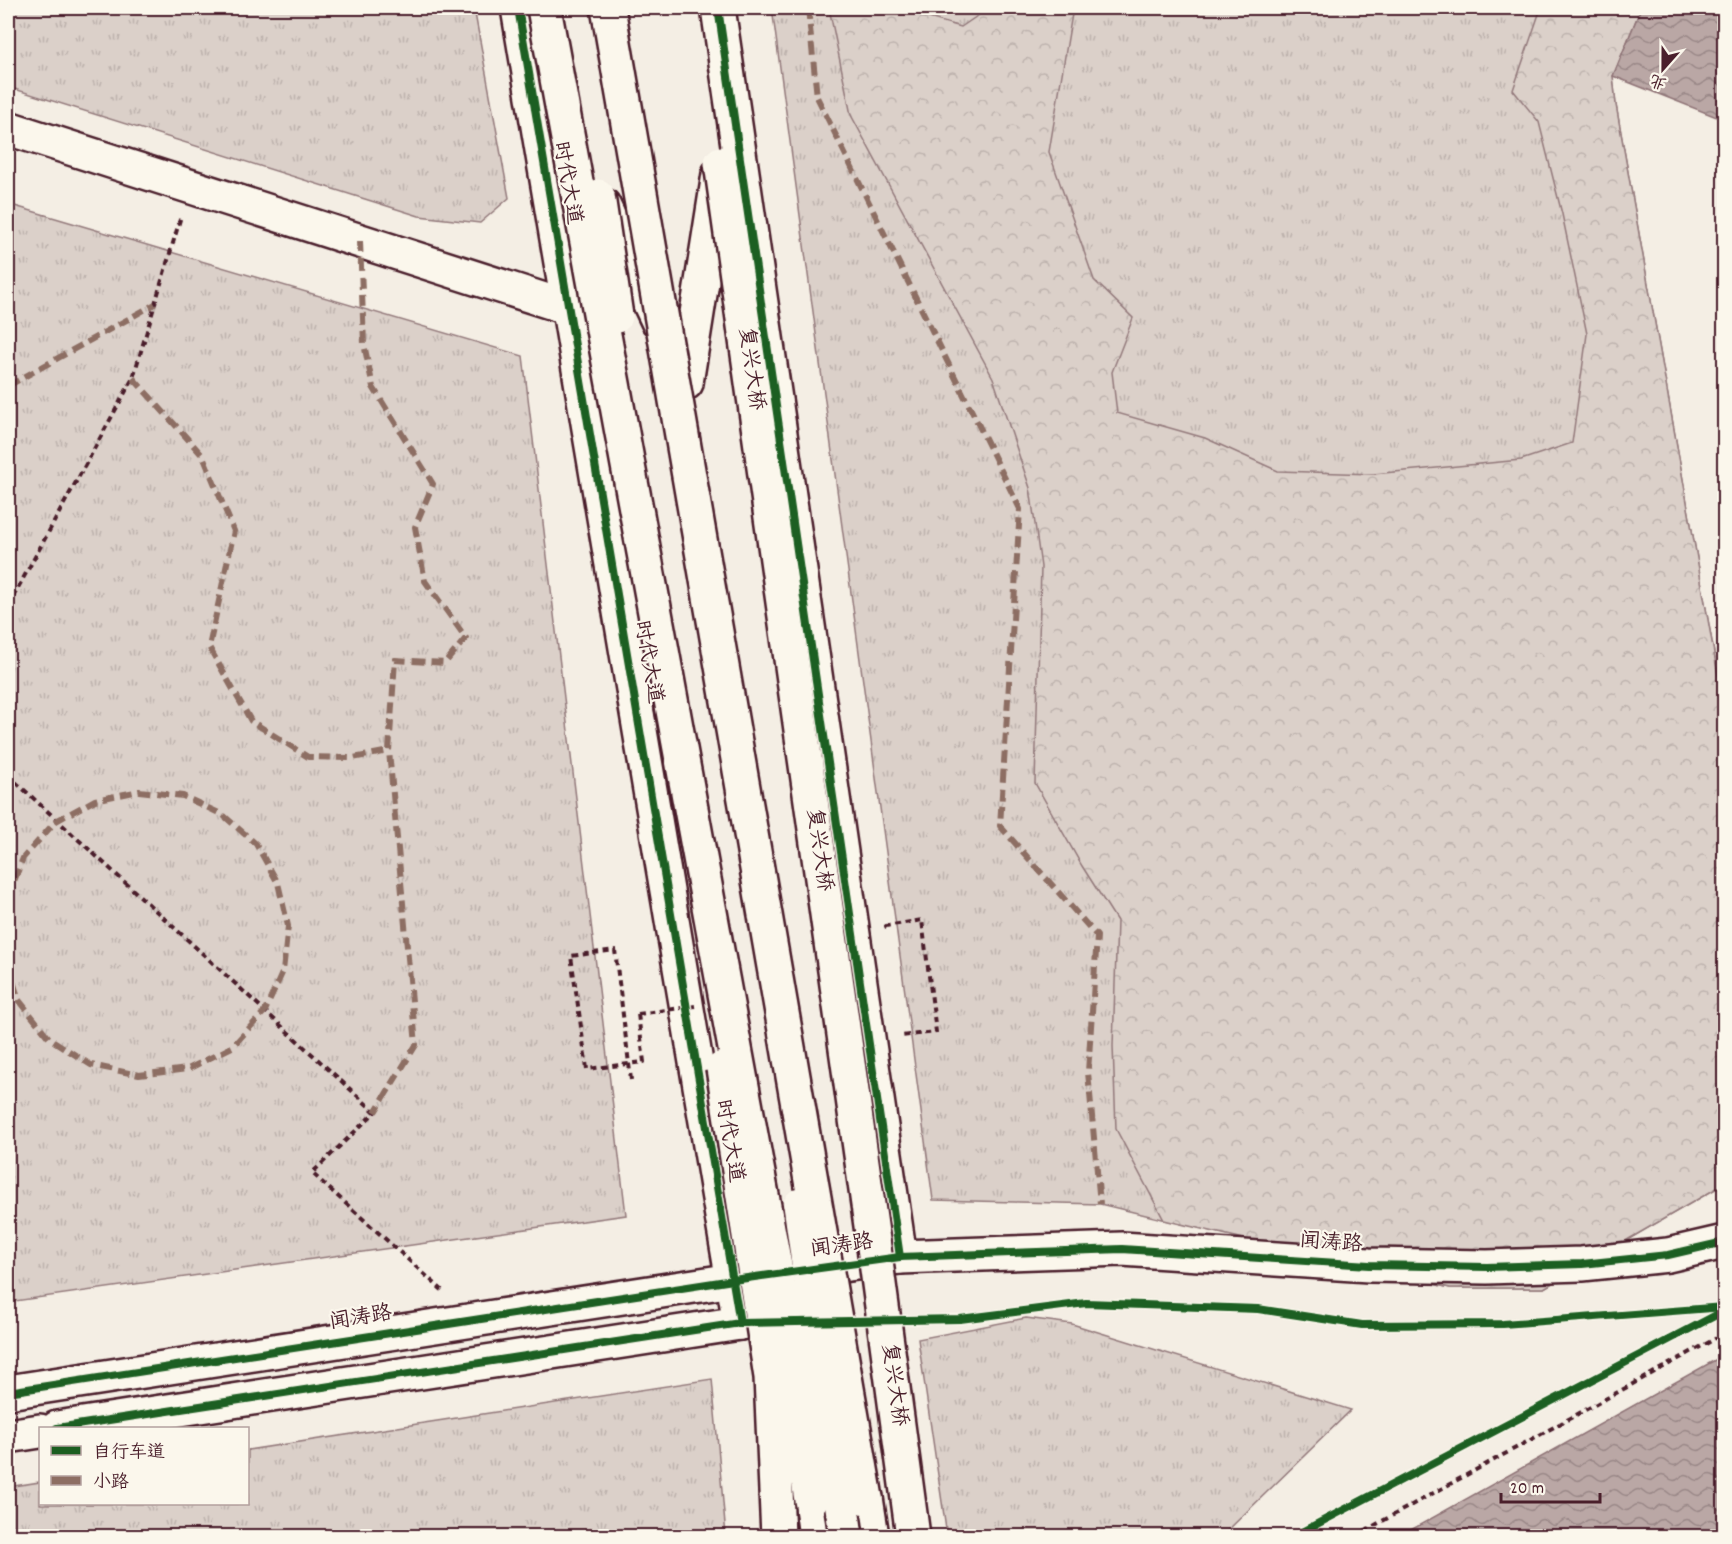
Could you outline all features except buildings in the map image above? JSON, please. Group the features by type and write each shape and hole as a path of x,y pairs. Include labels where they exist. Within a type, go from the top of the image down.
{"main road":[{"path":"544,8 784,1316 816,1536"},
{"path":"608,8 872,1536"},
{"path":"719,15 721,164 687,383 846,1536"},
{"path":"719,15 900,1257"},
{"path":"521,21 598,196 687,383"},
{"name":"时代大道","path":"521,21 740,1323"},
{"path":"8,128 569,308"},
{"name":"复兴大桥","path":"721,164 913,1536"},
{"path":"598,196 713,1004 771,1377 778,1536"},
{"name":"闻涛路","path":"8,1392 733,1280 900,1257 1122,1249 1369,1264 1487,1268 1582,1264 1668,1255 1725,1242"},
{"name":"闻涛路","path":"64,1427 740,1323 900,1257"},
{"path":"8,1436 39,1431"}],"path":[{"path":"8,606 133,378 189,186"},
{"path":"8,775 375,1112 312,1173 475,1320"},
{"path":"888,937 886,926 922,920 936,1032 895,1037"},
{"path":"630,1080 629,1068 628,1056 615,950 571,956 587,1069 621,1065 632,1063 644,1062 638,1014 713,1004"},
{"path":"903,1028 904,1039"},
{"path":"1355,1536 1725,1334"}],"green space":[{"path":"8,8 474,8 509,198 480,223 419,216 8,87"},
{"path":"772,8 1641,8 1613,76 1616,105 1724,709 1724,1184 1544,1288 1450,1288 1100,1204 933,1200"},
{"path":"829,8 893,8 961,27 989,8 1073,8 1049,152 1094,280 1133,318 1112,372 1117,413 1205,438 1278,471 1373,474 1521,460 1572,443 1587,334 1562,214 1539,122 1513,90 1541,8 1641,8 1613,76 1616,105 1724,709 1724,1184 1544,1288 1450,1288 1164,1220 1116,1129 1113,1046 1117,921 1082,866 1035,783 1041,567 1030,488 993,378 851,115"},
{"path":"8,204 523,356 626,1215 8,1302"},
{"path":"1026,1318 1072,1324 1351,1410 1223,1535 947,1536 918,1339"},
{"path":"712,1379 726,1536 8,1536 8,1487 39,1482 39,1505 249,1505 249,1450"}],"water":[{"path":"1641,8 1724,8 1724,120 1613,76"},
{"path":"1724,1355 1724,1536 1400,1536"}],"marked path":[{"path":"808,8 817,97 1020,509 1000,826 1097,936 1088,1072 1100,1204"},
{"path":"360,241 364,344 373,387 433,484 415,527 425,581 466,638 445,663 395,660 389,751 416,1045 375,1112"},
{"path":"8,386 155,304"},
{"path":"133,378 203,456 234,531 209,647 251,721 308,757 353,758 389,751"},
{"path":"8,897 23,858 56,821 95,800 139,791 183,796 223,815 256,844 278,883 288,926 283,971 265,1011 232,1047 188,1069 139,1075 91,1065 49,1038 19,1000 8,966"}],"cycle path":[{"path":"518,8 740,1323"},
{"path":"718,8 900,1257"},
{"path":"8,1392 733,1280 900,1257 1122,1249 1369,1265 1487,1267 1582,1264 1668,1255 1724,1242"},
{"path":"64,1427 740,1323 960,1319 1086,1303 1258,1309 1362,1325 1503,1324 1724,1307"},
{"path":"1294,1536 1724,1311"}]}
